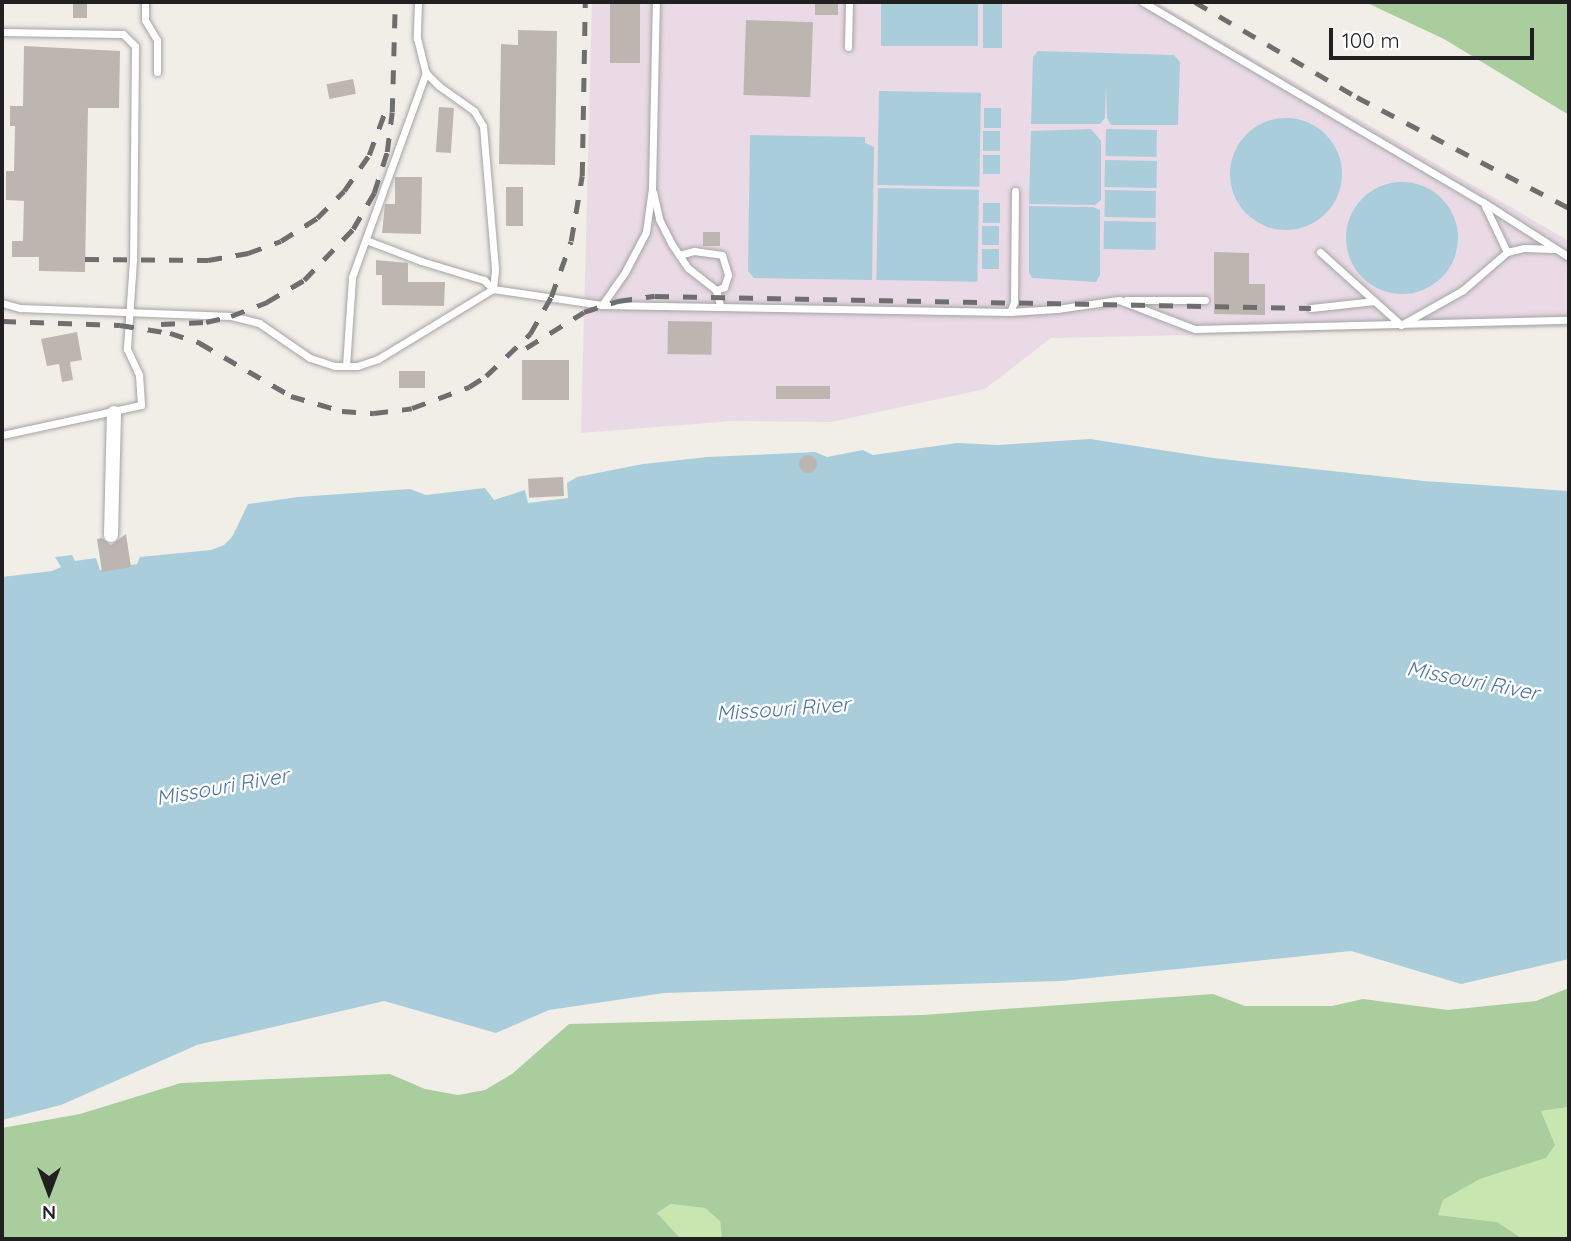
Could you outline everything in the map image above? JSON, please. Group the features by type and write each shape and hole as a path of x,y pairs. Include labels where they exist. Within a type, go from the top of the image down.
{"street":[{"path":"111,535 114,413"}],"lane":[{"path":"145,2 145,20 157,40 156,72"},
{"path":"418,2 417,38 426,73 439,86 474,111 483,126 495,270 493,289"},
{"path":"602,305 646,232 652,188 656,2"},
{"path":"848,47 849,2"},
{"path":"1143,2 1483,202 1569,257"},
{"path":"2,32 123,34 135,46 131,312 127,349 139,375 141,405 114,413 2,435"},
{"path":"346,366 352,277 426,73"},
{"path":"652,188 659,219 679,256 688,268 716,290 720,305"},
{"path":"1010,312 1013,302 1015,191"},
{"path":"1483,202 1507,252"},
{"path":"366,240 484,280 493,289 602,305 1010,312 1057,309 1119,300 1205,300"},
{"path":"1401,325 1463,290 1507,252 1537,247 1558,249"},
{"path":"679,256 694,251 722,256 728,275 724,287 716,290"},
{"path":"1320,252 1401,325"},
{"path":"2,303 20,308 231,316 259,323 310,358 335,366 346,366 379,359 493,289"},
{"path":"1119,300 1195,329 1569,320"},
{"path":"1311,308 1375,302"}],"shaded area":[{"path":"592,2 1156,2 1569,241 1569,327 1051,338 985,389 831,422 733,421 581,433"}],"green space":[{"path":"1365,2 1569,2 1569,115 1444,39"},
{"path":"1569,988 1569,1107 1541,1111 1555,1145 1546,1158 1480,1179 1443,1200 1438,1215 1497,1222 1523,1239 722,1239 720,1221 705,1208 671,1204 657,1213 681,1239 2,1239 2,1128 80,1114 181,1083 390,1074 425,1089 458,1095 485,1090 512,1074 569,1024 923,1015 1213,994 1245,1006 1332,1006 1363,999 1448,1010 1536,1001"},
{"path":"1569,1107 1569,1239 1523,1239 1497,1222 1438,1215 1443,1200 1480,1179 1546,1158 1554,1145 1541,1111"},
{"path":"671,1204 705,1208 720,1221 722,1239 681,1239 657,1213"}],"water":[{"path":"881,2 978,2 978,46 881,46"},
{"path":"983,2 1002,2 1002,48 983,48"},
{"path":"1038,51 1174,55 1180,62 1178,125 1111,125 1107,118 1106,84 1105,118 1100,124 1031,124 1033,57"},
{"path":"879,91 981,93 979,187 877,185"},
{"path":"984,108 1001,108 1001,128 984,128"},
{"path":"1286,118 1308,122 1326,134 1338,152 1342,174 1338,196 1326,214 1308,226 1286,230 1264,226 1246,214 1234,196 1230,174 1234,152 1246,134 1264,122"},
{"path":"1091,129 1101,141 1101,200 1095,205 1029,204 1031,131"},
{"path":"1106,129 1157,130 1157,157 1106,156"},
{"path":"983,131 1000,131 1000,151 983,151"},
{"path":"750,135 865,137 865,143 874,147 872,280 754,278 748,271"},
{"path":"983,155 1000,155 1000,174 983,174"},
{"path":"1105,160 1157,161 1157,188 1105,187"},
{"path":"1402,182 1424,186 1442,198 1454,216 1458,238 1454,260 1442,278 1424,290 1402,294 1380,290 1362,278 1350,260 1346,238 1350,216 1362,198 1380,186"},
{"path":"878,188 979,190 977,282 876,280"},
{"path":"1105,190 1156,191 1156,218 1105,217"},
{"path":"983,203 1000,203 1000,223 983,223"},
{"path":"1029,206 1093,207 1100,210 1100,275 1096,282 1032,278 1029,272"},
{"path":"1104,221 1156,222 1156,250 1104,249"},
{"path":"982,226 999,226 999,245 982,245"},
{"path":"982,249 999,249 999,269 982,269"},
{"name":"Missouri River","path":"1090,439 1213,458 1424,481 1569,491 1569,959 1461,984 1351,951 1061,981 664,993 549,1010 496,1033 384,1001 197,1045 61,1105 2,1120 2,577 52,571 61,567 55,557 72,555 75,561 96,558 100,570 137,564 140,557 211,550 224,545 232,537 248,504 298,497 410,489 426,495 485,488 494,500 525,490 528,503 568,498 567,483 577,477 643,464 708,457 815,452 827,457 863,450 873,455 957,443 998,445"}],"building":[{"path":"73,2 87,2 87,18 73,18"},
{"path":"610,2 640,2 640,63 610,63"},
{"path":"815,2 838,2 838,15 815,15"},
{"path":"746,20 813,22 810,97 743,95"},
{"path":"518,30 557,31 555,165 499,164 501,44 518,45"},
{"path":"24,46 120,51 119,108 88,108 85,272 39,271 39,257 12,257 12,241 23,241 24,201 6,200 6,171 14,171 15,126 10,126 10,106 23,106"},
{"path":"353,79 356,94 329,99 326,84"},
{"path":"439,107 454,108 451,153 436,152"},
{"path":"395,177 422,177 421,234 382,233 385,204 395,204"},
{"path":"506,187 523,187 523,226 506,226"},
{"path":"703,232 720,232 720,246 703,246"},
{"path":"1214,252 1249,253 1249,284 1265,284 1265,315 1214,314"},
{"path":"376,260 408,263 408,282 445,282 444,306 382,305 382,275 376,275"},
{"path":"668,321 712,322 711,355 667,354"},
{"path":"77,332 82,360 70,362 73,380 62,382 59,364 47,366 41,339"},
{"path":"522,360 569,360 569,400 522,400"},
{"path":"399,371 425,371 425,388 399,388"},
{"path":"776,386 830,386 830,399 776,399"},
{"path":"808,455 814,458 817,464 814,470 808,473 802,470 799,464 802,458"},
{"path":"563,477 564,496 529,498 528,479"},
{"path":"126,534 131,567 102,572 97,539 102,538 111,545"}],"railway":[{"path":"161,324 206,322 267,302 304,280 353,229 374,193 387,152 392,112 395,2"},
{"path":"2,321 120,325 170,333 200,343 291,396 342,411 374,413 412,408 469,387 486,376 530,334 551,297 571,241 582,176 585,2"},
{"path":"1195,2 1357,97 1569,208"},
{"path":"85,259 208,260 248,253 281,241 317,218 344,191 369,155 386,109"},
{"path":"526,348 584,312 618,301 655,296 1311,308"}]}
